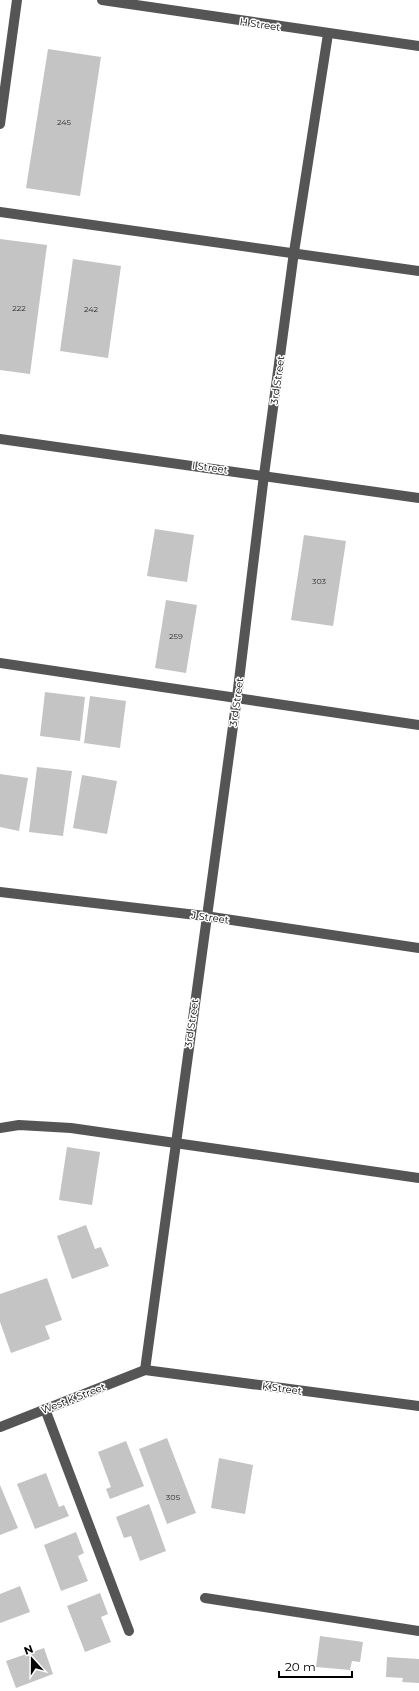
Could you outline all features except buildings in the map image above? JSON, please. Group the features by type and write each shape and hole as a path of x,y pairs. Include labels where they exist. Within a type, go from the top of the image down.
{"street":[{"path":"0,124 17,0"},
{"name":"H Street","path":"102,0 419,46"},
{"name":"3rd Street","path":"145,1370 237,697 264,474 294,252 328,34"},
{"path":"0,212 294,252 419,271"},
{"name":"I Street","path":"0,439 264,474 419,498"},
{"path":"0,663 419,725"},
{"name":"J Street","path":"0,892 206,916 419,948"},
{"path":"0,1128 19,1125 70,1128 419,1178"},
{"name":"K Street","path":"145,1370 419,1406"},
{"name":"West K Street","path":"0,1427 145,1370"},
{"path":"45,1409 129,1631"},
{"path":"205,1598 419,1631"}]}
